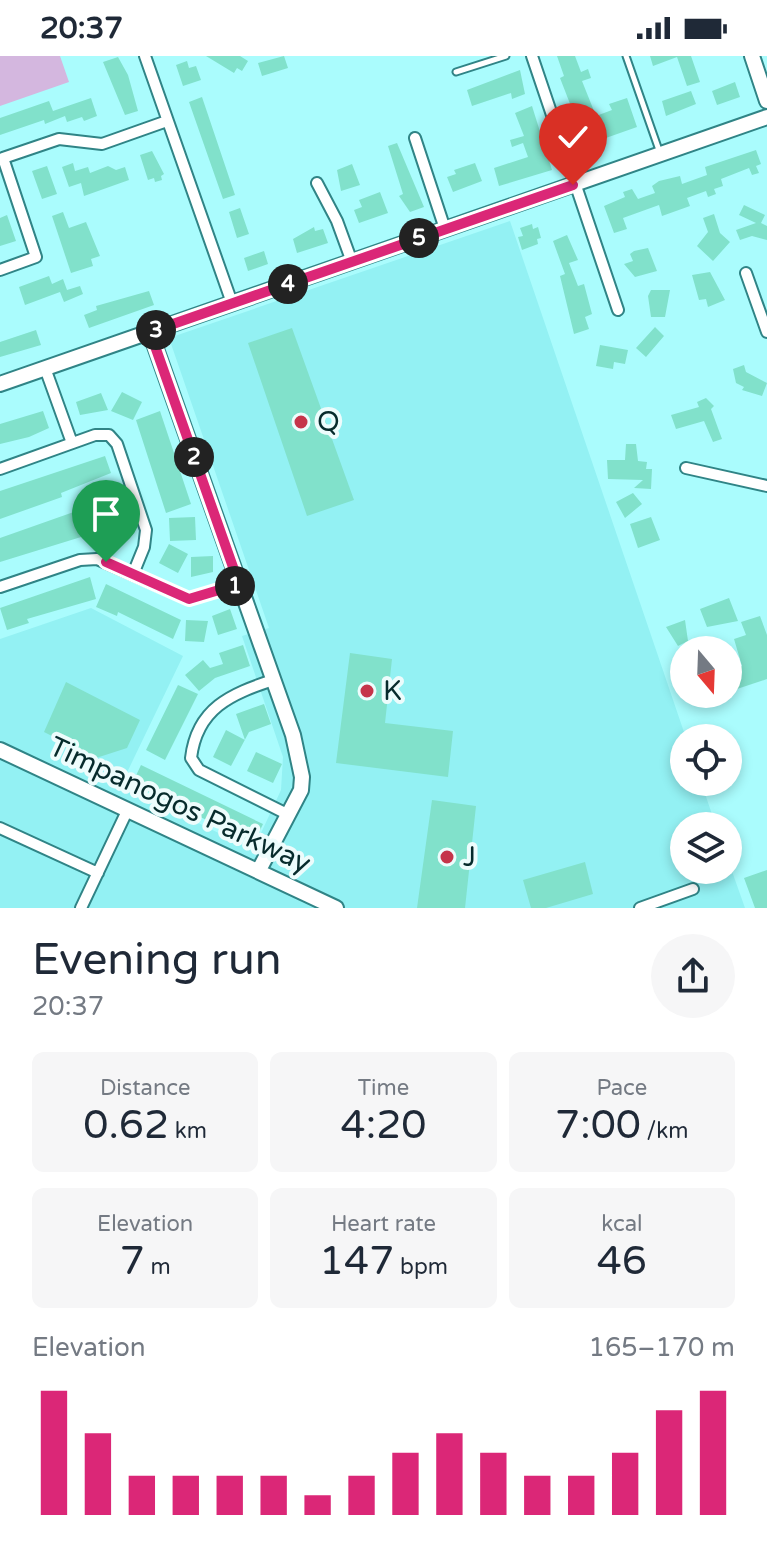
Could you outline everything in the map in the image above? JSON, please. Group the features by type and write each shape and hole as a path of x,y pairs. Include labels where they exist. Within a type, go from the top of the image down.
{"street":[{"path":"145,56 232,303"},
{"path":"532,56 573,185 618,310"},
{"path":"752,56 767,101"},
{"path":"0,384 767,117"},
{"path":"0,270 36,257 3,158 59,139 102,144 167,121"},
{"path":"415,138 445,229"},
{"path":"317,183 337,221 352,262"},
{"path":"746,273 767,332"},
{"path":"150,332 293,735 302,777 289,815 259,870"},
{"path":"45,368 72,443"},
{"path":"0,469 102,434 117,444 146,530 144,547 133,574"},
{"path":"686,468 767,486"},
{"path":"0,587 87,559 106,562 189,599 239,584"},
{"path":"273,680 221,700 207,718 191,758 199,770 289,815"},
{"name":"Timpanogos Parkway","path":"0,750 336,908"},
{"path":"81,908 128,809"},
{"path":"0,828 98,873"},
{"path":"640,908 693,889"}],"lane":[{"path":"456,72 506,56"},
{"path":"626,56 661,154"}],"shaded area":[{"path":"0,56 60,56 69,82 0,106"},
{"path":"510,221 670,691 670,708 676,708 681,724 670,724 670,796 706,796 711,812 670,812 670,884 736,884 745,908 0,908 0,639 91,608 183,656 121,785 247,847 255,846 281,790 283,757 242,636 269,628 169,338"},
{"path":"107,490 124,538 101,546 84,498"}],"building":[{"path":"206,56 240,56 248,61 242,71 237,68 234,73"},
{"path":"284,56 288,68 262,76 258,63"},
{"path":"557,56 575,56 581,72 588,69 591,78 582,81 596,116 612,110 609,104 627,98 637,127 586,145 560,78 564,76"},
{"path":"650,56 691,56 700,82 687,86 677,57 653,66"},
{"path":"118,57 128,75 138,111 125,115 103,62"},
{"path":"187,61 189,68 196,66 201,80 183,86 176,65"},
{"path":"520,70 525,94 512,99 511,93 472,106 467,90"},
{"path":"735,82 740,97 717,105 712,91"},
{"path":"691,91 696,104 666,116 662,101"},
{"path":"202,97 235,195 223,199 189,102"},
{"path":"91,98 97,116 67,122 65,116 45,124 44,120 0,135 0,118 49,101 53,111"},
{"path":"532,106 552,170 499,186 494,168 528,157 523,143 512,147 510,140 524,136 515,113"},
{"path":"397,143 424,207 410,212 399,196 403,194 388,146"},
{"path":"756,150 761,164 756,166 759,173 752,175 749,168 721,179 723,186 714,189 716,194 708,197 706,191 687,198 690,206 662,216 659,205 623,218 627,229 614,233 604,206 625,197 623,192 632,189 638,199 655,193 652,186 659,181 680,176 682,184 707,175 705,167"},
{"path":"152,151 164,174 162,180 155,182 154,178 148,180 140,155"},
{"path":"73,163 75,171 88,167 90,173 108,166 116,170 125,167 129,180 84,196 81,183 69,187 62,167"},
{"path":"475,163 482,181 453,192 447,177 456,174 454,170"},
{"path":"352,164 360,185 341,191 337,170"},
{"path":"47,166 57,194 42,199 32,171"},
{"path":"380,192 388,213 359,223 354,210 362,207 359,200"},
{"path":"744,205 765,215 761,223 767,226 767,240 752,236 740,240 736,230 756,223 739,215"},
{"path":"240,208 249,234 237,238 229,212"},
{"path":"63,212 69,228 86,222 100,256 91,259 93,266 71,273 52,216"},
{"path":"714,214 720,233 730,242 713,261 697,246 708,232 703,218"},
{"path":"7,215 16,241 0,246 0,218"},
{"path":"532,224 533,229 538,227 541,238 537,239 538,244 522,250 518,237 523,236 520,228"},
{"path":"314,227 315,231 323,229 328,243 297,253 293,239"},
{"path":"567,235 578,260 569,263 578,286 584,284 592,314 585,317 589,329 574,334 560,276 565,274 553,241"},
{"path":"648,248 657,271 635,277 624,264 633,261 630,254 634,251"},
{"path":"264,251 268,264 248,271 244,258"},
{"path":"710,272 725,300 708,307 706,299 699,300 692,275"},
{"path":"49,276 52,284 63,279 67,290 80,286 83,294 64,302 60,292 25,305 19,287"},
{"path":"651,290 670,290 665,317 651,317 648,296"},
{"path":"149,291 154,305 89,328 84,315 97,310 96,306"},
{"path":"655,327 664,336 646,357 636,348"},
{"name":"Q","path":"292,328 354,500 307,516 248,343"},
{"path":"36,330 41,345 0,357 0,342"},
{"path":"600,345 628,350 625,364 614,362 613,369 596,366"},
{"path":"744,365 746,372 767,383 762,396 742,390 744,387 736,383 733,369"},
{"path":"122,392 142,402 133,420 111,411"},
{"path":"101,393 108,410 80,415 76,402"},
{"path":"706,398 714,406 711,409 722,439 713,442 704,421 676,429 671,415 699,407 697,402"},
{"path":"43,411 49,428 0,444 0,424"},
{"path":"160,411 191,504 166,513 136,420"},
{"path":"626,444 636,444 638,461 647,462 646,469 652,469 651,489 634,488 643,480 608,479 607,460 625,460"},
{"path":"105,456 111,473 61,493 62,497 0,519 0,491"},
{"path":"633,493 642,504 625,518 616,502"},
{"path":"85,508 94,533 0,562 0,538"},
{"path":"195,517 196,540 170,541 169,518"},
{"path":"651,517 660,540 638,548 630,524"},
{"path":"169,544 188,554 178,573 159,563"},
{"path":"213,556 213,572 191,577 191,557"},
{"path":"90,577 96,599 27,619 29,623 7,630 0,608"},
{"path":"106,584 181,620 173,639 118,612 117,616 96,607"},
{"path":"729,598 738,621 707,627 700,609"},
{"path":"230,609 237,629 218,635 212,616"},
{"path":"760,616 767,635 767,679 742,687 742,636 746,635 741,622"},
{"path":"186,620 208,621 204,642 185,641"},
{"path":"685,620 687,636 672,636 666,627"},
{"path":"243,645 250,666 215,678 199,691 185,675 203,660 210,668 223,664 219,653"},
{"name":"K","path":"350,653 392,659 385,723 453,731 448,777 336,763"},
{"path":"66,682 140,720 127,748 96,758 44,732"},
{"path":"178,685 198,694 165,760 146,750"},
{"path":"264,704 271,724 249,732 245,740 236,714"},
{"path":"226,730 245,740 231,766 213,757"},
{"path":"256,752 282,764 273,783 247,771"},
{"path":"141,765 263,824 254,843 132,784"},
{"name":"J","path":"432,800 476,806 465,908 417,908"},
{"path":"585,862 593,894 546,908 531,908 523,880"},
{"path":"767,870 767,908 755,908 744,878"}],"place":[{"name":"Q","path":"301,422"},
{"name":"K","path":"367,691"},
{"name":"J","path":"447,857"}],"route":[{"path":"106,562 189,599 198,599 239,584 150,332 573,185"}]}
